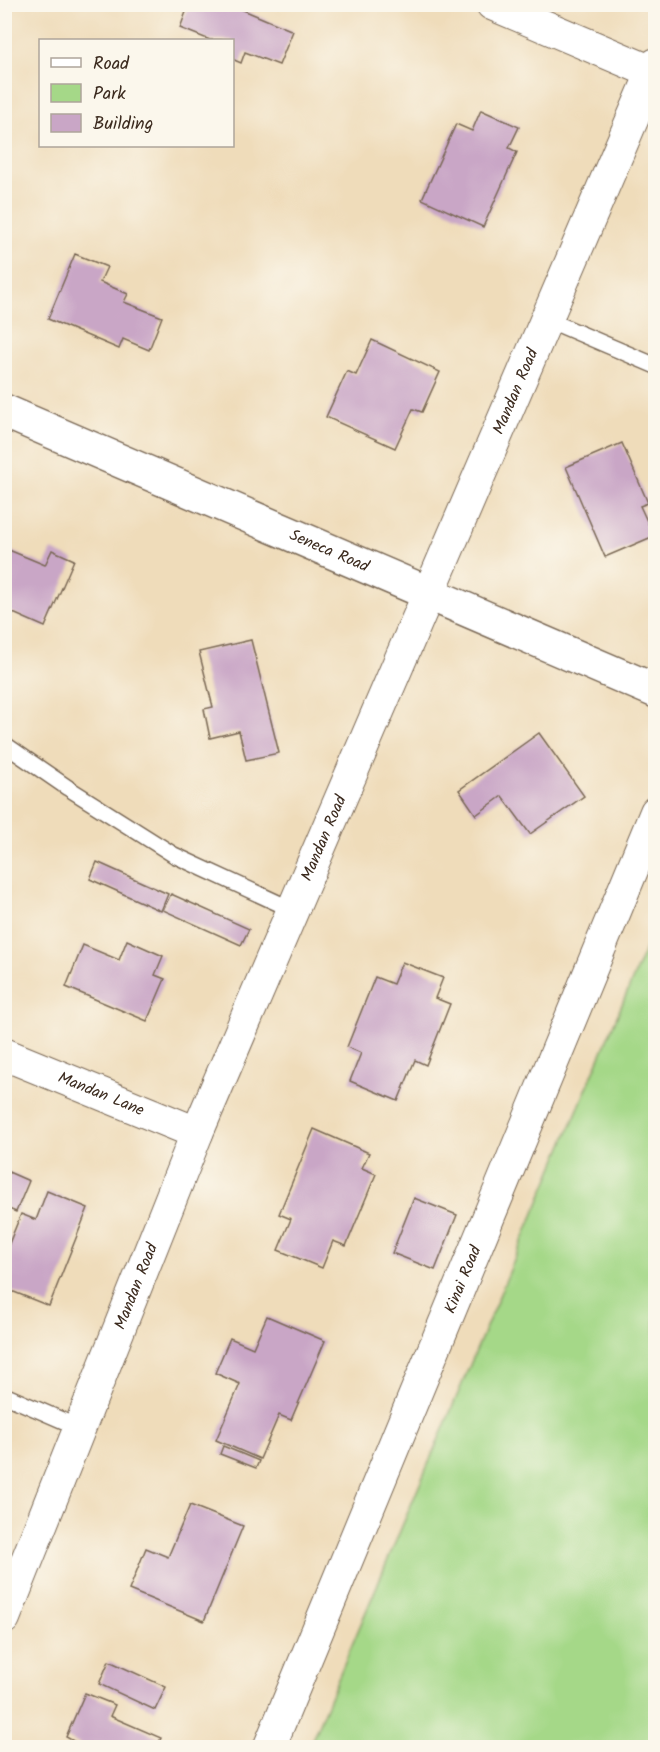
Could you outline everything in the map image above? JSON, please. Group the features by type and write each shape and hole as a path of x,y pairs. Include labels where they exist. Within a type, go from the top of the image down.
{"street":[{"path":"492,4 654,68"},
{"name":"Mandan Road","path":"4,1618 197,1133 654,68"},
{"name":"Seneca Road","path":"4,411 656,691"},
{"name":"Kinai Road","path":"269,1748 656,812"},
{"name":"Mandan Lane","path":"4,1054 197,1133"}],"lane":[{"path":"546,319 656,366"},
{"path":"4,744 174,855 293,910"},
{"path":"4,1395 80,1428"}],"green space":[{"path":"655,926 655,1747 309,1747"}],"building":[{"path":"189,4 229,4 293,31 279,65 245,52 241,63 234,60 234,39 208,39 180,28"},
{"path":"481,110 519,127 509,148 517,152 483,227 422,199 456,124 472,131"},
{"path":"75,254 107,267 100,282 128,294 124,302 162,317 149,350 123,339 119,349 48,319"},
{"path":"372,340 440,372 422,412 413,409 395,448 326,417 347,371 356,375"},
{"path":"622,443 648,503 640,506 654,536 605,557 566,467"},
{"path":"4,548 45,565 52,550 74,560 45,627 4,609"},
{"path":"251,640 279,753 246,760 239,731 210,738 204,709 213,707 199,652"},
{"path":"539,733 584,796 530,834 502,796 476,815 459,790"},
{"path":"97,862 168,894 161,911 90,879"},
{"path":"171,894 249,929 241,945 163,910"},
{"path":"127,940 163,956 155,975 165,979 147,1021 66,987 83,945 119,960"},
{"path":"402,962 443,978 435,998 450,1004 426,1065 415,1060 398,1101 350,1081 361,1053 347,1047 375,977 393,984"},
{"path":"314,1129 369,1153 362,1168 376,1174 346,1246 333,1241 322,1268 278,1250 291,1219 279,1214"},
{"path":"4,1170 29,1181 16,1212 4,1207"},
{"path":"47,1191 88,1208 49,1306 4,1288 4,1256 21,1214 36,1220"},
{"path":"414,1198 457,1215 435,1270 392,1253"},
{"path":"267,1316 325,1341 291,1420 279,1415 260,1459 216,1440 240,1384 215,1373 230,1338 253,1348"},
{"path":"223,1446 259,1461 256,1468 220,1454"},
{"path":"190,1505 243,1526 204,1621 129,1590 146,1548 168,1557"},
{"path":"109,1661 166,1687 155,1710 99,1684"},
{"path":"85,1693 115,1705 110,1716 161,1738 156,1748 86,1748 66,1737"}]}
